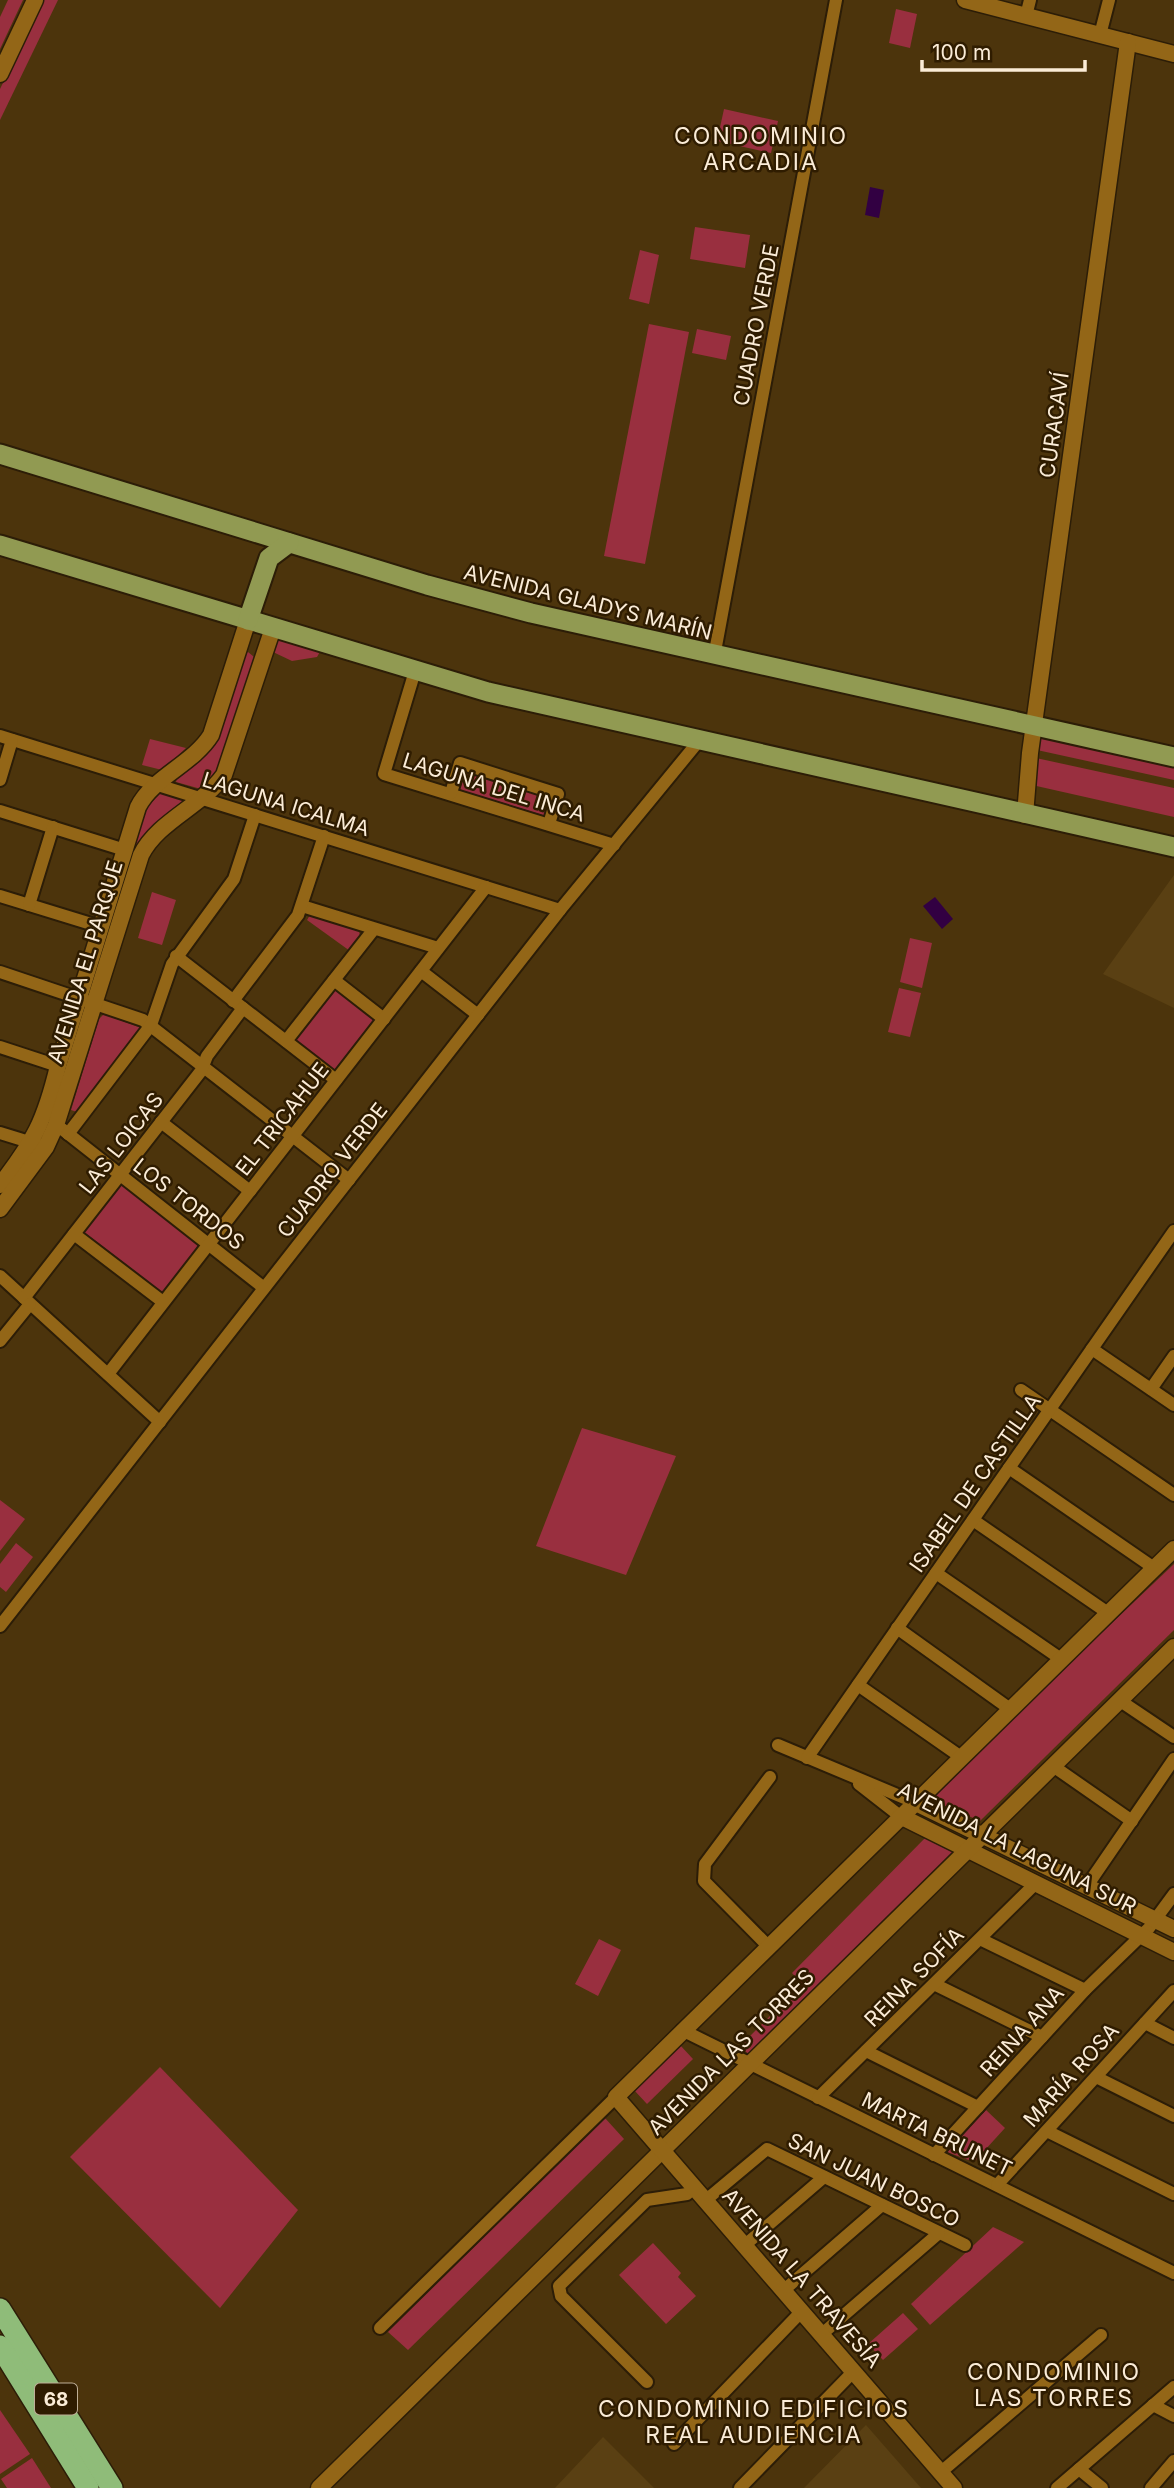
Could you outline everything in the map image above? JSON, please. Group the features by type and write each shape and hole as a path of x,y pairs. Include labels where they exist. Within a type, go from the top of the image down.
{"highway":[{"name":"68","path":"0,2309 112,2488"},
{"name":"68","path":"0,2346 88,2488"},
{"path":"0,2375 44,2417"}],"main road":[{"name":"AVENIDA GLADYS MARÍN","path":"0,454 289,543 531,613 714,657 1174,757"},
{"path":"248,620 269,558 289,543"},
{"path":"0,545 415,671 524,701 1174,847"}],"street":[{"path":"0,74 35,0"},
{"name":"CUADRO VERDE","path":"714,657 836,0"},
{"path":"965,0 1028,8 1100,35 1174,54"},
{"path":"1100,35 1109,0"},
{"name":"CURACAVÍ","path":"1025,815 1025,789 1128,42"},
{"name":"AVENIDA EL PARQUE","path":"0,1185 39,1145 62,1129 101,927 141,802 199,752 211,735 248,620"},
{"name":"AVENIDA EL PARQUE","path":"0,1209 39,1145 58,1066 87,999 143,850 218,783 230,762 273,628"},
{"name":"LAGUNA DEL INCA","path":"415,671 384,774 614,845"},
{"path":"0,780 6,738"},
{"name":"LAGUNA ICALMA","path":"6,738 560,910"},
{"name":"CUADRO VERDE","path":"0,1626 560,910 698,741"},
{"path":"451,793 460,763 558,794 549,824"},
{"path":"0,811 125,850"},
{"path":"62,1129 151,1025 168,972 177,956 230,886 256,815"},
{"path":"29,905 53,827"},
{"name":"LAS LOICAS","path":"0,1341 74,1234 203,1065 238,1004 295,920 324,836"},
{"name":"EL TRICAHUE","path":"107,1374 486,887"},
{"path":"0,896 101,927"},
{"path":"302,906 439,948"},
{"path":"286,1041 374,929"},
{"path":"177,956 336,1080"},
{"path":"421,971 478,1014"},
{"path":"0,972 87,999 151,1025 349,1180"},
{"path":"334,980 384,1019"},
{"path":"0,1047 58,1066"},
{"path":"161,1122 250,1191"},
{"name":"LOS TORDOS","path":"62,1129 264,1288"},
{"path":"0,1133 39,1145"},
{"path":"74,1234 163,1302"},
{"name":"ISABEL DE CASTILLA","path":"807,1758 1173,1234"},
{"path":"0,1276 160,1422"},
{"path":"1091,1349 1174,1405"},
{"path":"1151,1389 1174,1356"},
{"path":"1021,1390 1174,1495"},
{"path":"1009,1468 1147,1564"},
{"path":"973,1520 1108,1613"},
{"path":"380,2328 1061,1660 1108,1613 1147,1564 1174,1549"},
{"path":"936,1573 1061,1660"},
{"path":"897,1629 1010,1709"},
{"name":"AVENIDA LAS TORRES","path":"320,2488 748,2063 1119,1700 1171,1654"},
{"path":"858,1685 961,1757"},
{"path":"1119,1700 1174,1737"},
{"name":"AVENIDA LA LAGUNA SUR","path":"778,1745 984,1834 1174,1929"},
{"path":"1087,1886 1174,1759"},
{"path":"1053,1766 1132,1821"},
{"name":"AVENIDA LA LAGUNA SUR","path":"845,1773 900,1816 1174,1952"},
{"path":"768,1946 704,1881 703,1872 705,1864 770,1777"},
{"name":"REINA SOFÍA","path":"818,2098 1036,1883"},
{"name":"REINA ANA","path":"934,2155 1085,1990 1156,1920 1174,1894"},
{"path":"980,1939 1085,1990"},
{"path":"934,1984 1042,2037"},
{"name":"MARÍA ROSA","path":"997,2185 1174,1991"},
{"path":"1145,2023 1174,2038"},
{"name":"MARTA BRUNET","path":"682,2030 1174,2273"},
{"path":"866,2051 978,2107"},
{"path":"1096,2077 1174,2116"},
{"name":"AVENIDA LA TRAVESÍA","path":"616,2097 954,2488"},
{"path":"1047,2131 1174,2194"},
{"name":"SAN JUAN BOSCO","path":"706,2200 767,2149 965,2245"},
{"path":"745,2245 824,2177"},
{"path":"647,2382 558,2290 647,2200 687,2194 695,2187"},
{"path":"784,2290 882,2205"},
{"path":"822,2334 939,2233"},
{"path":"674,2444 802,2311"},
{"path":"941,2472 1101,2335"},
{"path":"740,2488 854,2371"},
{"path":"1056,2488 1174,2387"},
{"path":"1153,2405 1174,2416"},
{"path":"1151,2488 1174,2461"},
{"path":"1079,2469 1102,2488"}],"shaded area":[{"path":"8,0 23,0 0,49 0,17"},
{"path":"43,0 58,0 0,120 0,89"},
{"path":"896,9 917,14 910,48 889,43"},
{"path":"724,109 778,121 771,153 717,141"},
{"path":"870,187 884,190 879,218 865,215"},
{"path":"695,227 750,235 745,268 690,259"},
{"path":"640,250 659,255 649,304 629,299"},
{"path":"649,324 689,332 645,564 604,556"},
{"path":"697,329 731,336 726,360 692,353"},
{"path":"278,635 322,648 317,657 292,661 273,652"},
{"path":"248,652 258,660 219,774 201,789 176,782 178,774 212,747 242,655"},
{"path":"1039,737 1174,767 1174,780 1037,750"},
{"path":"150,739 186,748 162,770 142,765"},
{"path":"1036,758 1174,788 1174,817 1032,785"},
{"path":"463,770 552,797 546,816 457,789"},
{"path":"162,792 190,800 139,847 134,846 148,806"},
{"path":"1174,875 1174,1008 1103,974"},
{"path":"152,892 176,900 162,945 138,938"},
{"path":"935,897 953,919 942,929 923,906"},
{"path":"310,915 359,930 360,937 350,951 307,920"},
{"path":"910,938 932,943 922,988 900,982"},
{"path":"335,986 375,1018 333,1072 293,1040"},
{"path":"899,988 921,993 910,1037 888,1032"},
{"path":"104,1014 141,1028 77,1112 71,1110 99,1019"},
{"path":"122,1183 201,1244 163,1293 84,1232"},
{"path":"582,1428 676,1456 626,1575 536,1546"},
{"path":"0,1500 25,1519 0,1551"},
{"path":"16,1543 33,1557 6,1592 0,1587 0,1564"},
{"path":"1174,1564 1174,1630 980,1821 934,1801 934,1792"},
{"path":"926,1837 954,1852 749,2054 739,2047 802,1984 792,1973"},
{"path":"599,1939 621,1950 598,1996 575,1984"},
{"path":"680,2045 693,2059 647,2104 634,2090"},
{"path":"160,2067 298,2210 220,2308 70,2157"},
{"path":"986,2110 1005,2128 974,2162 947,2152"},
{"path":"605,2118 624,2139 408,2350 388,2332"},
{"path":"993,2227 1024,2242 930,2325 911,2304"},
{"path":"653,2243 681,2273 678,2277 696,2296 666,2324 619,2275"},
{"path":"903,2313 918,2329 883,2360 868,2344"},
{"path":"0,2410 30,2454 0,2474"},
{"path":"866,2425 921,2488 804,2488"},
{"path":"603,2437 654,2488 555,2488"},
{"path":"32,2458 51,2488 7,2488 1,2479"}],"district":[{"name":"CONDOMINIO ARCADIA","path":"761,149"},
{"name":"CONDOMINIO LAS TORRES","path":"1054,2385"},
{"name":"CONDOMINIO EDIFICIOS REAL AUDIENCIA","path":"754,2422"}]}
